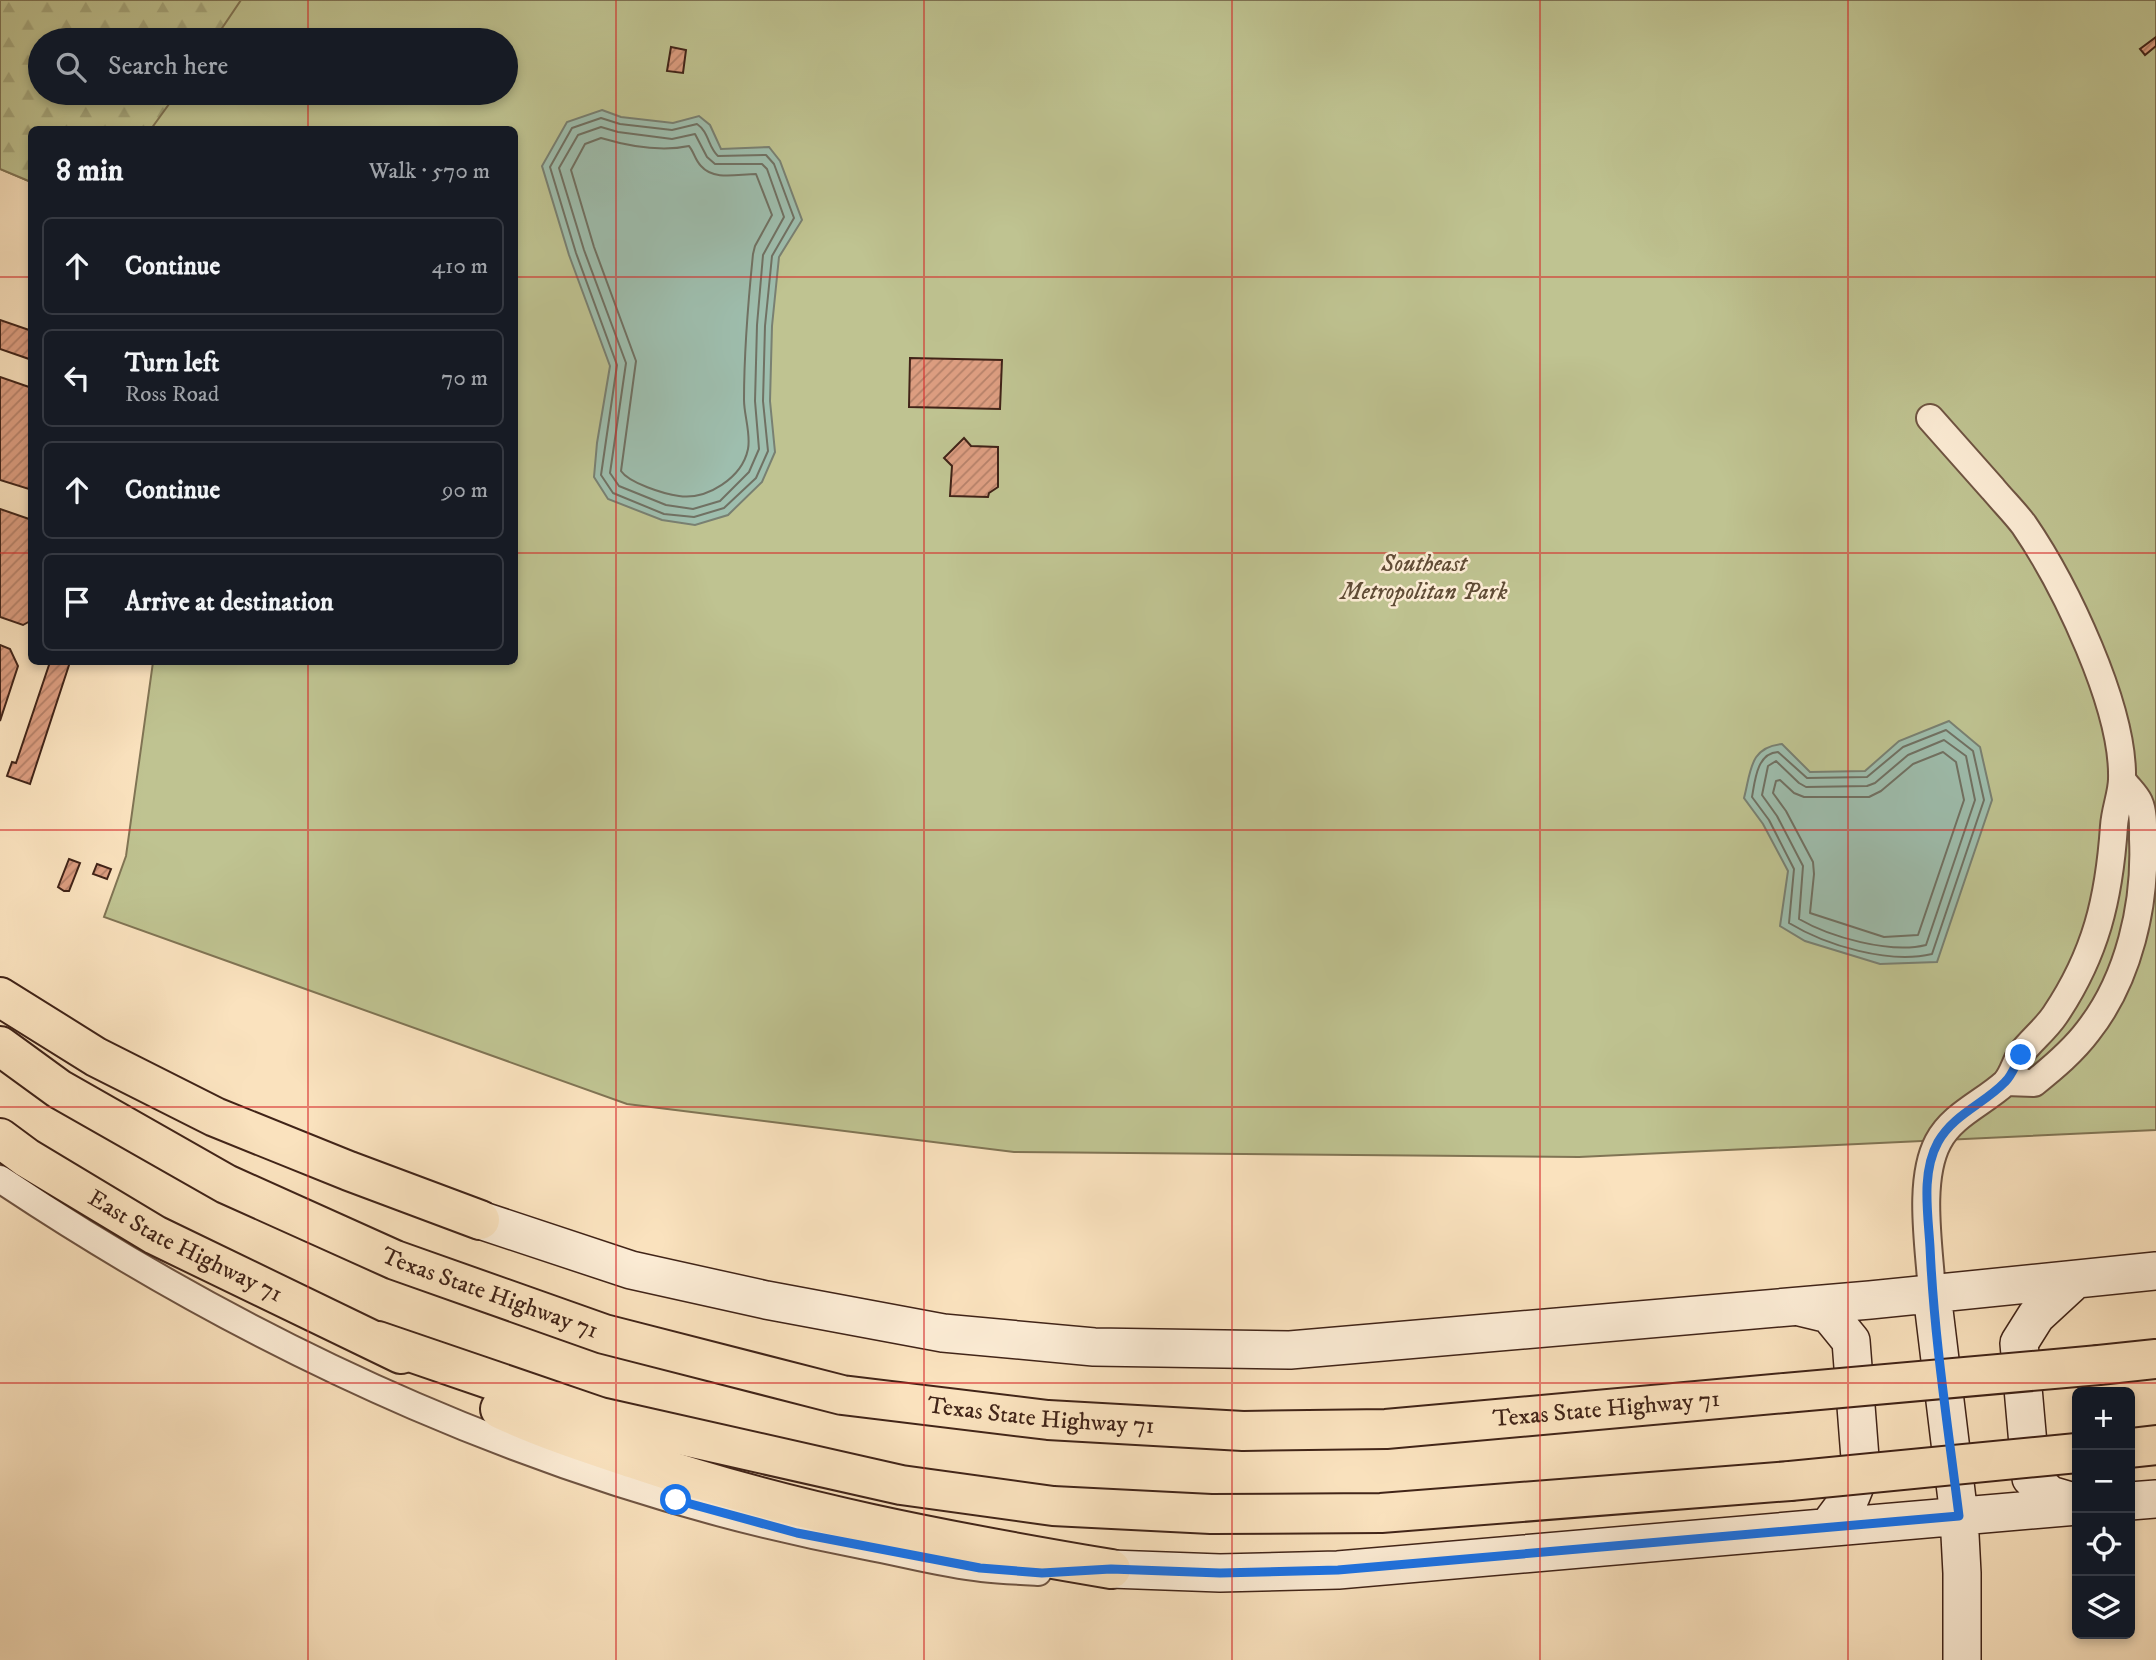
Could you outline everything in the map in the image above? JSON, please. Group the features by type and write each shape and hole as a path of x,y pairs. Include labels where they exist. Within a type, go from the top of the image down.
{"highway":[{"path":"0,997 96,1057 215,1117 480,1220"},
{"name":"Texas State Highway 71","path":"0,1046 59,1089 226,1184 395,1260 604,1334 842,1395 1048,1420 1243,1431 1386,1429 2156,1359"},
{"name":"East State Highway 71","path":"0,1138 27,1158 155,1235 378,1341"},
{"path":"378,1341 600,1417 901,1485 1053,1506 1211,1514 1381,1513 1790,1481 2072,1453"},
{"path":"378,1341 502,1410 598,1447 707,1484 837,1517 973,1546 1111,1569"},
{"path":"2135,1447 2156,1445"}],"street":[{"path":"1930,418 2023,524 2058,582 2103,682 2119,742 2123,781 2115,808 2106,895 2094,944 2053,1017 2021,1055 2006,1082 1969,1109 1950,1127 1938,1143 1929,1170 1927,1200 1932,1294 1959,1516 1962,1660"},
{"path":"2006,1082 2034,1083 2065,1058 2090,1030 2105,1005 2127,952 2142,891 2144,858 2139,803 2123,781"},
{"path":"2094,944 2107,942 2127,952"},
{"path":"0,1179 80,1233 222,1314 386,1395 560,1464 676,1500 797,1533 980,1568 1042,1573 1111,1569 1220,1573 1338,1570 2072,1505"},
{"path":"480,1220 631,1270 753,1297 943,1333 1094,1348 1290,1350 1799,1307 2156,1272"},
{"path":"2072,1502 2050,1495 2031,1478 2019,1343 2036,1316 2075,1280"},
{"path":"1799,1307 1829,1314 1851,1341 1861,1471 1851,1496 1828,1527"},
{"path":"2135,1501 2156,1499"}],"green space":[{"name":"Southeast Metropolitan Park","path":"0,0 2156,0 2156,1130 1579,1157 1014,1152 627,1104 104,917 126,856 153,665 518,665 518,126 28,126 28,181 0,169"},
{"path":"0,0 241,0 222,28 28,28 28,105 168,105 153,126 28,126 28,181 0,169"}],"water":[{"path":"602,110 621,117 673,123 699,116 710,125 721,149 769,147 780,161 802,220 779,257 772,326 770,401 775,452 762,482 728,515 695,525 662,520 608,499 594,477 610,366 569,255 542,166 567,122"},
{"path":"1949,721 1980,747 1992,800 1937,962 1880,964 1805,941 1780,926 1788,871 1763,824 1744,798 1750,770 1757,756 1771,746 1782,744 1810,772 1865,771 1899,741"}],"building":[{"path":"2156,37 2156,46 2145,55 2140,49"},
{"path":"671,47 686,50 683,73 667,71"},
{"path":"0,320 28,330 28,359 0,349"},
{"path":"910,358 1002,360 1000,409 909,407"},
{"path":"0,377 28,387 28,489 0,480"},
{"path":"964,438 971,446 998,447 998,487 989,493 988,497 950,496 952,466 944,458"},
{"path":"0,509 28,519 28,622 23,625 0,617"},
{"path":"0,645 10,649 18,666 0,721"},
{"path":"49,665 69,665 30,784 7,776 12,762 16,763"},
{"path":"69,859 80,863 69,891 64,891 58,887"},
{"path":"97,864 111,869 107,879 93,874"}],"route":[{"path":"676,1500 797,1533 980,1568 1042,1573 1111,1569 1220,1573 1338,1570 1959,1516 1932,1294 1927,1200 1929,1170 1938,1143 1950,1127 1969,1109 2006,1082 2021,1055"}]}
